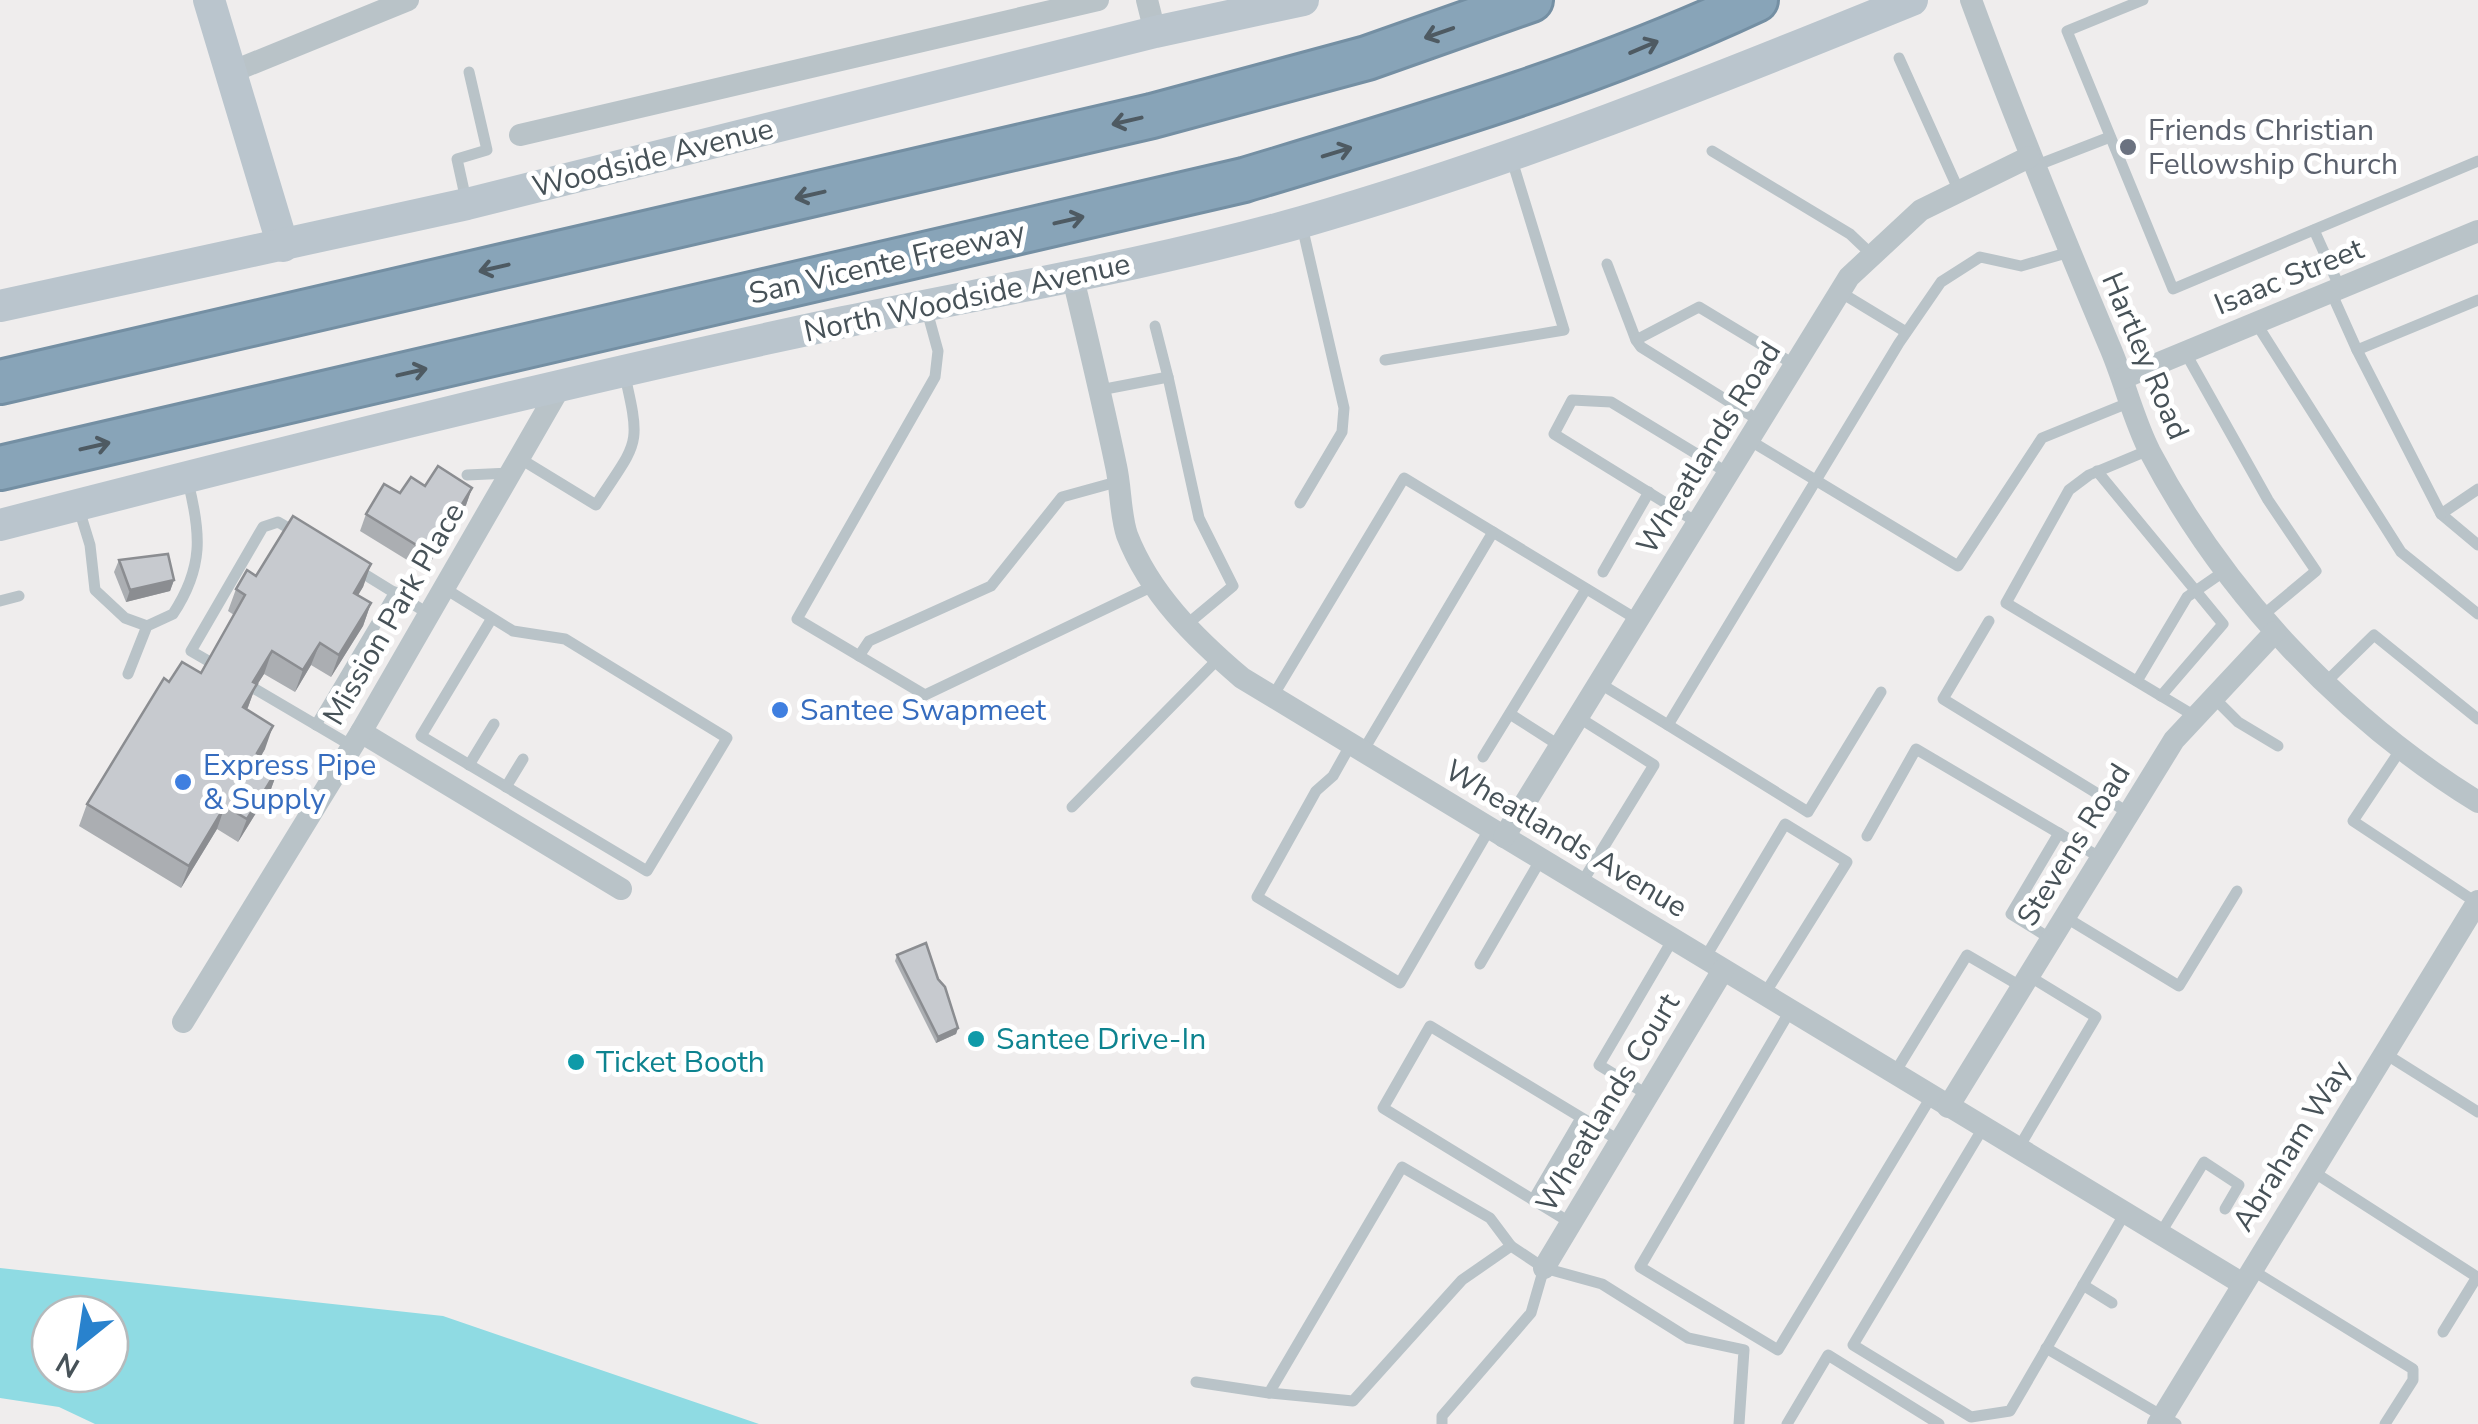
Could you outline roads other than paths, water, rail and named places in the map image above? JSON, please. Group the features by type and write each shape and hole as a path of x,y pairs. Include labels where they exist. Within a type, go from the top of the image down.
{"highway":[{"path":"0,382 1152,116 1367,58 1531,0"},
{"name":"San Vicente Freeway","path":"0,468 1244,180 1415,128 1618,58 1756,0"}],"street":[{"path":"209,0 284,246"},
{"path":"229,74 408,0"},
{"path":"520,135 1098,0"},
{"name":"Woodside Avenue","path":"0,306 467,204 1151,16 1304,0"},
{"name":"North Woodside Avenue","path":"0,525 624,372 1073,278 1300,222 1511,157 1683,94 1912,0"},
{"name":"Hartley Road","path":"1971,0 2031,162 2133,401 2148,450 2226,570 2268,624 2324,684 2400,748 2478,802"},
{"name":"Wheatlands Road","path":"1498,832 1560,746 1840,292 1870,253 1922,210 2031,162"},
{"name":"Isaac Street","path":"2123,378 2478,231"},
{"name":"Wheatlands Avenue","path":"1073,278 1120,481 1126,532 1153,586 1185,626 1219,658 1357,748 1982,1128 2160,1234 2247,1277"},
{"name":"Mission Park Place","path":"183,1022 356,739 560,387"},
{"name":"Stevens Road","path":"1940,1102 2025,982 2193,715 2268,624"},
{"path":"356,739 622,889"},
{"name":"Abraham Way","path":"2165,1422 2247,1277 2477,902"},
{"name":"Wheatlands Court","path":"1544,1268 1648,1096 1714,964"}],"lane":[{"path":"2143,0 2067,31 2173,289 2478,162"},
{"path":"1899,58 1959,192"},
{"path":"467,204 457,159 487,150 469,72"},
{"path":"2031,162 2110,137"},
{"path":"1712,151 1850,234 1870,253"},
{"path":"1385,360 1564,330 1511,157"},
{"path":"1300,222 1344,408 1342,432 1300,503"},
{"path":"2314,230 2356,350 2441,514 2478,545"},
{"path":"1668,725 1906,332 1941,282 1980,257 2021,266 2070,252"},
{"path":"1606,264 1641,348 1816,480 1958,566 2042,438 2133,401"},
{"path":"1840,292 1906,332"},
{"path":"2356,350 2478,300"},
{"path":"926,306 938,351 936,377 796,619 924,695 1153,586"},
{"path":"1636,340 1700,308 1795,365"},
{"path":"2256,323 2401,552 2478,614"},
{"path":"1155,326 1199,518 1233,586 1185,626"},
{"path":"2185,352 2268,500 2316,571 2268,624"},
{"path":"466,475 514,466 596,505 636,442 624,372"},
{"path":"1100,390 1168,377"},
{"path":"1698,523 1554,434 1572,400 1611,402 1728,473"},
{"path":"2148,450 2098,471 2069,490 2006,603 2193,715"},
{"path":"2098,471 2222,624 2160,696"},
{"path":"128,674 147,626 173,614 194,569 200,530 187,478"},
{"path":"1273,696 1404,478 1638,620"},
{"path":"859,656 869,640 991,586 1067,492 1120,481"},
{"path":"2441,514 2478,489"},
{"path":"1603,572 1648,492"},
{"path":"78,505 90,545 95,590 125,618 147,626"},
{"path":"210,662 191,651 263,527 278,522 312,542"},
{"path":"1493,532 1357,748 1316,791 1257,897 1400,983 1498,832"},
{"path":"345,562 429,614"},
{"path":"2137,681 2187,596 2226,570"},
{"path":"444,588 514,631 565,640 728,738 647,871 421,736 492,618"},
{"path":"1483,757 1586,589"},
{"path":"316,725 394,592"},
{"path":"0,601 19,596"},
{"path":"1989,621 1943,699 2130,812"},
{"path":"2324,684 2374,635 2478,719"},
{"path":"1072,806 1219,658"},
{"path":"1599,683 1808,812 1881,692"},
{"path":"255,689 316,725 356,739"},
{"path":"2212,696 2238,722 2278,746"},
{"path":"1510,714 1560,746"},
{"path":"1578,716 1654,765 1582,884"},
{"path":"469,764 494,724"},
{"path":"2400,748 2353,821 2477,902"},
{"path":"1867,836 1916,750 2102,858"},
{"path":"506,787 522,759"},
{"path":"1714,964 1785,824 1848,862 1764,995"},
{"path":"2051,940 2011,914 2059,833"},
{"path":"1480,964 1541,859"},
{"path":"2065,917 2178,986 2237,891"},
{"path":"1648,1096 1599,1064 1673,939"},
{"path":"1894,1074 1967,955 2096,1017 2018,1148"},
{"path":"1790,1011 1640,1267 1778,1350 1940,1102"},
{"path":"1571,1223 1382,1108 1430,1026 1620,1141"},
{"path":"2384,1053 2478,1112"},
{"path":"1533,1200 1582,1118"},
{"path":"1982,1128 1854,1345 1971,1417 2010,1411 2125,1213"},
{"path":"2160,1234 2204,1162 2239,1185 2224,1209"},
{"path":"1269,1392 1402,1167 1490,1218 1511,1246 1544,1268 1602,1284 1688,1338 1744,1350 1739,1424"},
{"path":"2312,1171 2477,1277 2443,1332"},
{"path":"1196,1382 1354,1401 1462,1280 1511,1246"},
{"path":"1442,1424 1442,1416 1531,1313 1544,1268"},
{"path":"2247,1277 2413,1370 2412,1380 2386,1424"},
{"path":"2083,1285 2112,1303"},
{"path":"2046,1348 2165,1422"},
{"path":"1787,1424 1828,1355 1939,1424"}],"water":[{"path":"0,1268 443,1316 759,1424 95,1424 59,1407 0,1398"}],"place":[{"name":"Friends Christian Fellowship Church","path":"2128,147"},
{"name":"Santee Swapmeet","path":"780,710"},
{"name":"Express Pipe & Supply","path":"183,782"},
{"name":"Santee Drive-In","path":"976,1039"},
{"name":"Ticket Booth","path":"576,1062"}]}
